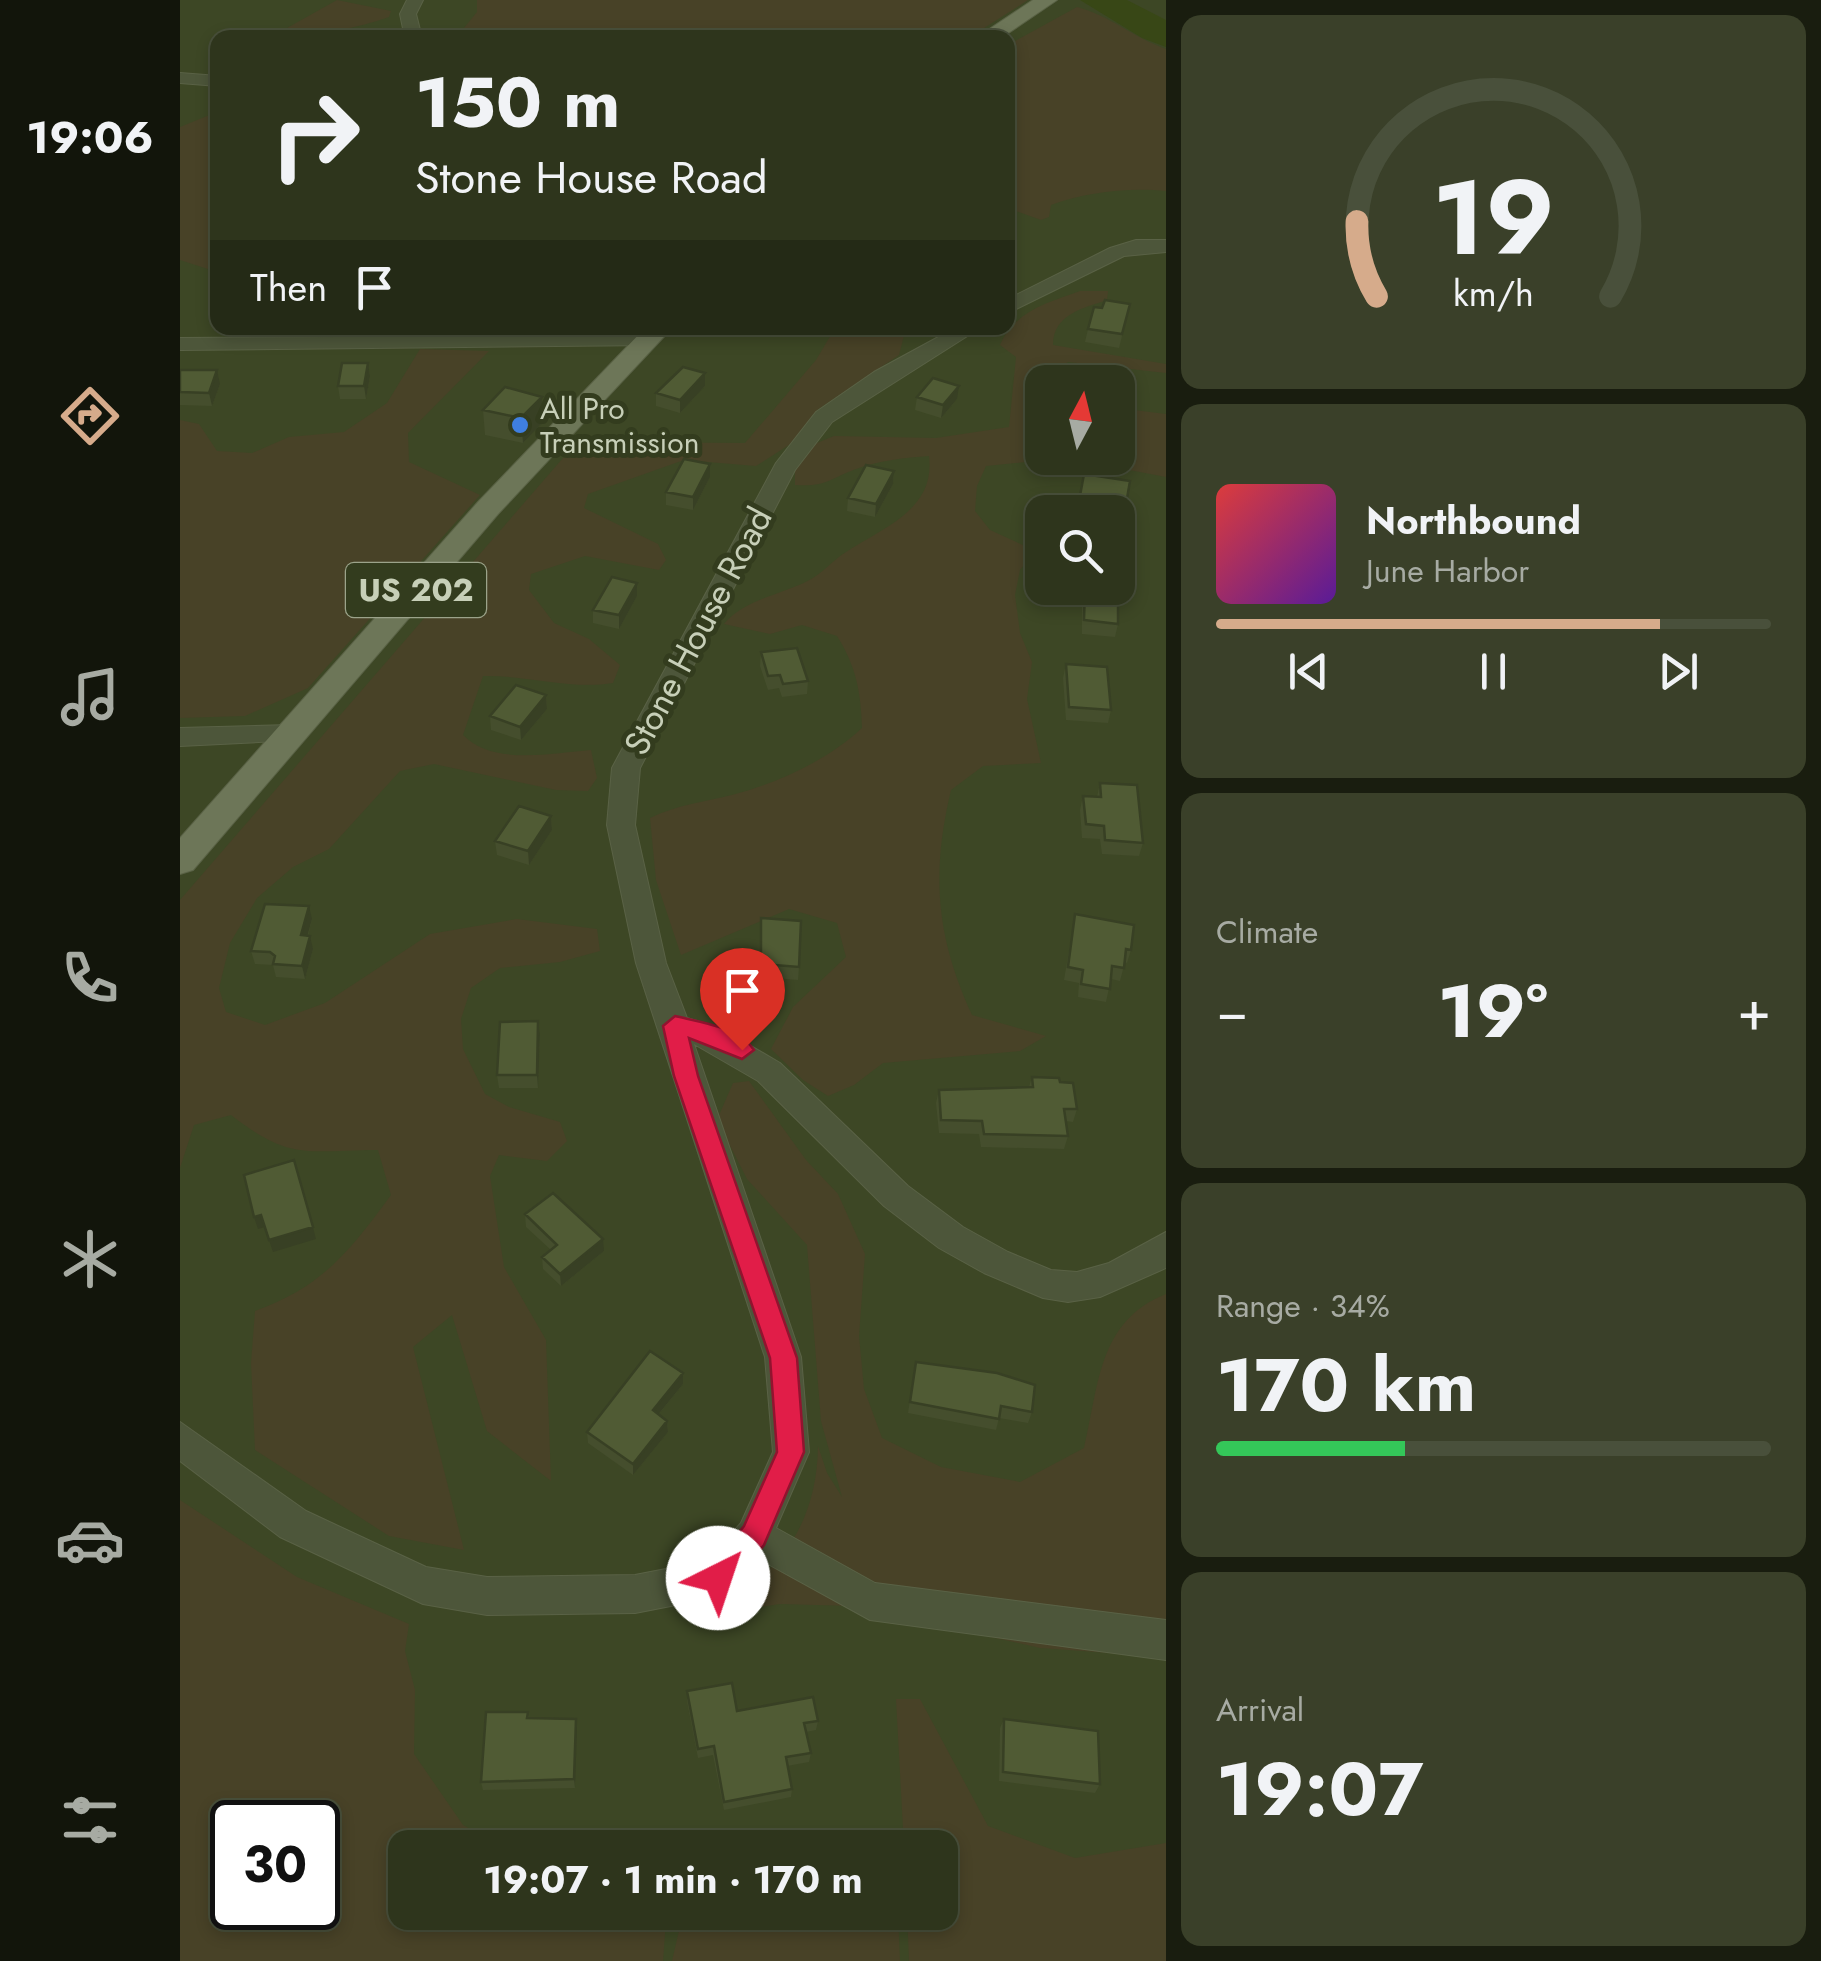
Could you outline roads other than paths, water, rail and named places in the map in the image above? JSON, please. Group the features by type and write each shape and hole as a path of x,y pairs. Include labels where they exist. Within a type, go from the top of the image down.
{"main road":[{"path":"999,30 1047,0"},
{"name":"US 202","path":"180,860 488,508 652,335"}],"street":[{"path":"408,2 413,30"},
{"path":"180,78 210,80"},
{"path":"1015,303 1117,252 1166,246"},
{"path":"180,344 606,335"},
{"name":"Stone House Road","path":"180,1439 293,1524 423,1585 486,1596 634,1594 718,1578 754,1536 790,1452 783,1358 686,1076 675,1026 651,964 621,825 626,768 784,468 824,418 959,335"},
{"path":"180,737 290,734"},
{"path":"675,1026 708,1032 742,1050 895,1196 972,1253 1051,1286 1077,1287 1109,1279 1163,1253 1166,1246"},
{"path":"754,1536 870,1601 1166,1640"}],"place":[{"name":"All Pro Transmission","path":"520,425"}]}
